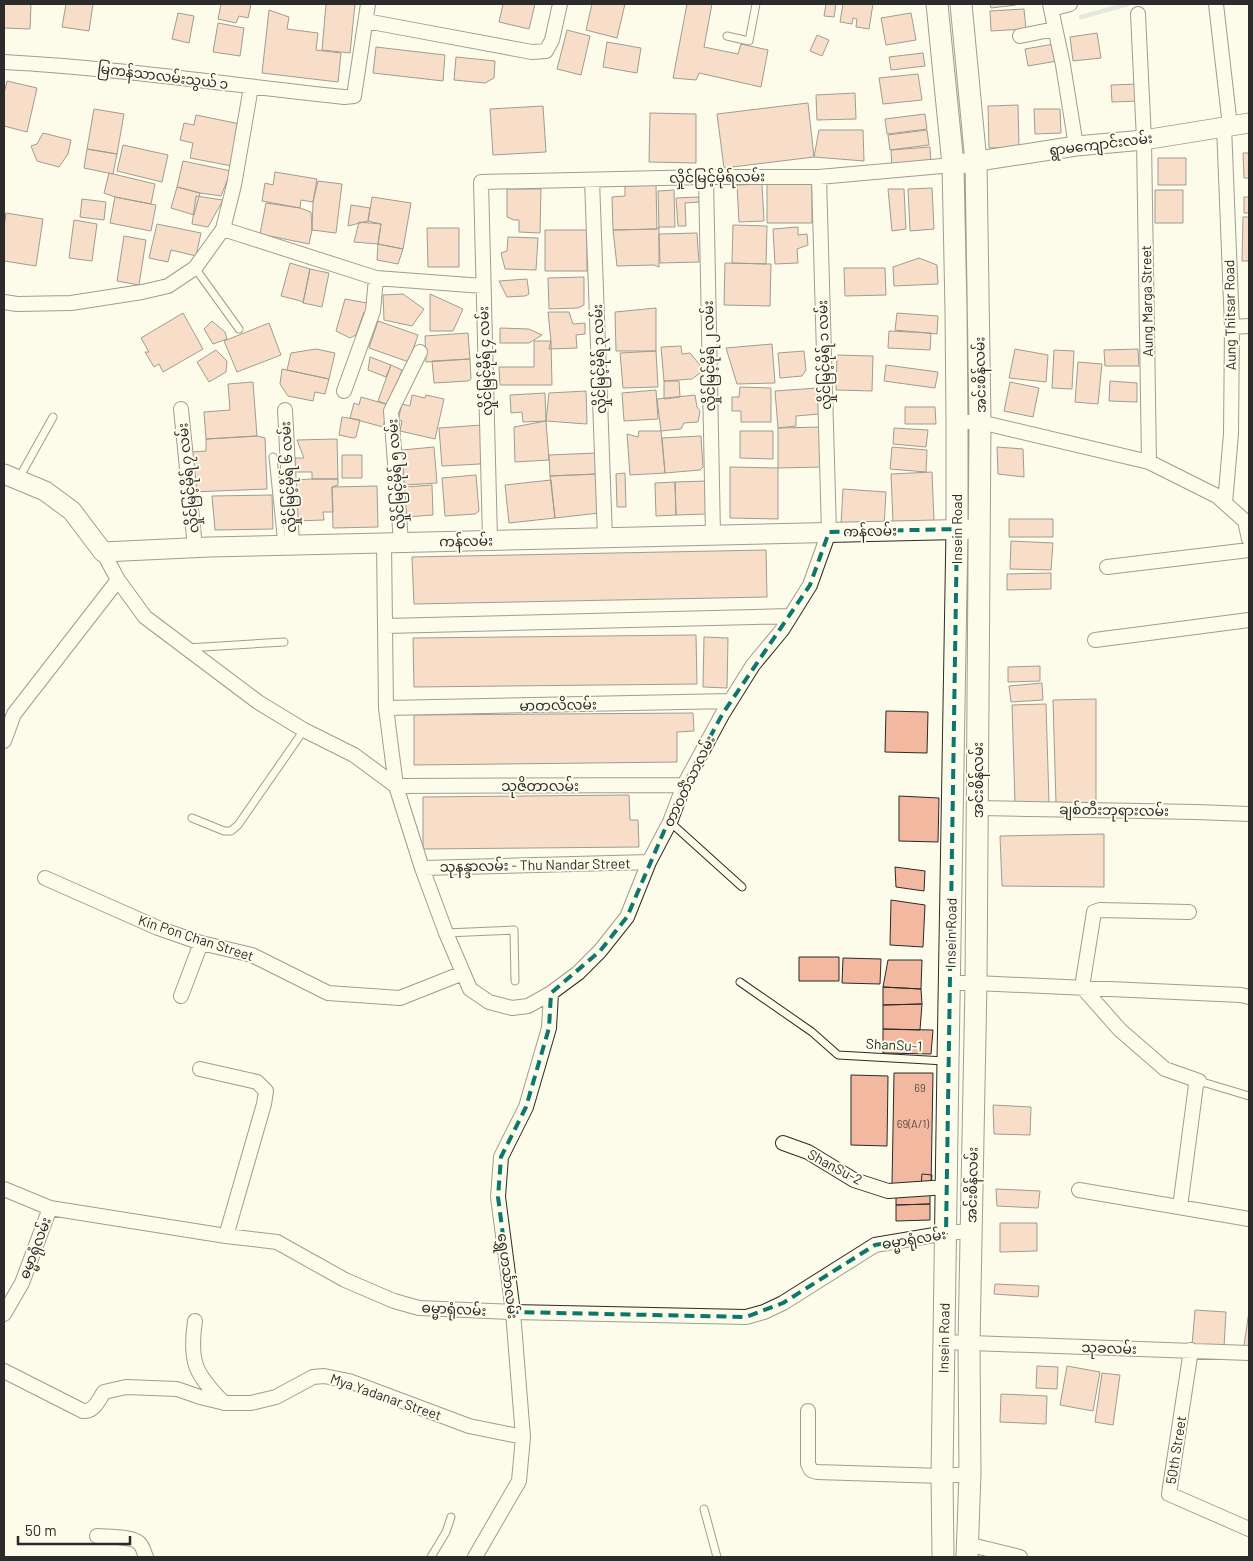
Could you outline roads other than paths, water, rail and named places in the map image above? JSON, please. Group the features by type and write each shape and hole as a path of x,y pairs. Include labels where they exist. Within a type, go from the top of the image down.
{"main road":[{"path":"937,4 953,165"},
{"name":"အင်းစိန်လမ်း","path":"960,4 976,162 980,422 976,983 969,1343 970,1474 967,1551"},
{"name":"ရွာမကျောင်းလမ်း","path":"953,165 1076,146 1144,140 1249,123"},
{"name":"Insein Road","path":"943,1557 942,1476 957,529 953,165"},
{"path":"11,477 45,491 72,511 103,552"},
{"name":"ကန်လမ်း","path":"103,552 195,547 980,529"}],"street":[{"path":"368,4 366,21 532,52 546,52 552,40 560,4"},
{"path":"1070,4 1051,6 1076,146"},
{"name":"Aung Thitsar Road","path":"1216,4 1227,126 1232,327 1231,434 1225,503"},
{"name":"Aung Marga Street","path":"1138,14 1144,140 1149,462"},
{"name":"မြကန်သာလမ်းသွယ် ၁","path":"4,62 70,66 251,87 354,96 366,21"},
{"path":"1020,36 1055,29"},
{"path":"4,302 17,304 71,303 142,292 168,286 195,268 223,229 234,185 251,87"},
{"name":"လှိုင်မြင့်မိုရ်လမ်း","path":"481,182 706,177 820,177 953,165"},
{"name":"လှိုင်မြင့်မိုရ် ၂ လမ်း","path":"706,177 713,535"},
{"name":"လှိုင်မြင့်မိုရ် ၁ လမ်း","path":"820,177 829,532"},
{"name":"လှိုင်မြင့်မိုရ် ၃ လမ်း","path":"592,180 605,538"},
{"name":"လှိုင်မြင့်မိုရ် ၄ လမ်း","path":"481,182 490,540"},
{"path":"223,229 376,278 483,286"},
{"path":"344,391 373,310 376,278"},
{"path":"1232,327 1249,326"},
{"name":"လှိုင်မြင့်မိုရ် ၅ လမ်း","path":"392,543 391,411 420,352"},
{"name":"လှိုင်မြင့်မိုရ် ၇ လမ်း","path":"181,409 195,547"},
{"name":"လှိုင်မြင့်မိုရ် ၆ လမ်း","path":"285,410 287,545"},
{"path":"957,422 980,422 1149,462 1217,496 1246,517 1245,521 1249,540"},
{"name":"တာဝတိံသာလမ်း","path":"463,974 470,989 489,1002 512,1008 528,1006 551,993 578,973 600,951 627,917 649,862 670,822 684,785 730,701 753,665 782,630 810,585 829,532"},
{"path":"392,543 385,626 386,708 396,786 422,868 463,974"},
{"path":"1106,566 1249,550"},
{"path":"103,552 118,580 145,617 258,702 304,730 354,755 396,786"},
{"path":"4,741 14,714 118,580"},
{"path":"385,626 790,616"},
{"path":"1095,640 1249,620"},
{"name":"မာတလိလမ်း","path":"386,708 730,701"},
{"name":"သုဇိတာလမ်း","path":"396,786 684,785"},
{"name":"ချစ်တီးဘုရားလမ်း","path":"978,808 1249,814"},
{"name":"သုနန္ဒာလမ်း - Thu Nandar Street","path":"422,868 649,862"},
{"name":"Kin Pon Chan Street","path":"46,878 158,928 202,943 252,955 328,993 400,998 463,974"},
{"path":"1082,987 1094,912 1100,910 1189,912"},
{"path":"181,996 202,943"},
{"path":"950,983 1082,987 1241,995 1249,997"},
{"path":"1082,987 1120,1030 1165,1069 1198,1081 1180,1207"},
{"name":"ရွှေဟင်္သာလမ်း","path":"475,1557 519,1481 523,1437 513,1312 498,1197 501,1157 526,1108 549,1028 551,993"},
{"path":"200,1069 257,1082 266,1091 264,1104 226,1236"},
{"name":"ShanSu-2","path":"783,1143 808,1152 854,1180 888,1190 947,1187"},
{"path":"4,1190 50,1208"},
{"path":"1079,1190 1249,1219"},
{"name":"ဓမ္မာရုံလမ်း","path":"4,1314 22,1283 50,1208 226,1236 277,1242 346,1280 402,1304 419,1308 513,1312 746,1317 764,1312 783,1302 875,1245 946,1233 971,1231"},
{"path":"195,1320 192,1340 194,1361 205,1383 224,1403"},
{"name":"သုခလမ်း","path":"944,1342 1249,1352"},
{"name":"50th Street","path":"1192,1350 1169,1494 1249,1528"},
{"name":"Mya Yadanar Street","path":"4,1371 88,1412 92,1410 104,1392 126,1387 177,1389 224,1403 251,1403 276,1396 312,1377 324,1376 349,1382 469,1426 523,1437"},
{"path":"808,1411 808,1464 811,1470 817,1472 942,1476 970,1474"},
{"path":"96,1536 139,1541 146,1557"},
{"path":"967,1551 1020,1557"}],"lane":[{"path":"727,36 749,41 756,4"},
{"path":"195,268 239,329"},
{"path":"11,477 53,417"},
{"path":"274,456 287,545"},
{"path":"187,648 284,642"},
{"path":"192,818 224,831 231,831 238,825 304,730"},
{"path":"670,822 742,887"},
{"path":"446,933 514,930 515,981"},
{"name":"ShanSu-1","path":"740,982 812,1032 838,1054 948,1061"},
{"path":"1198,1081 1249,1096"},
{"path":"704,1509 717,1557"},
{"path":"431,1557 446,1532 451,1517"}],"waterway":[{"path":"1081,17 1128,4"}]}
